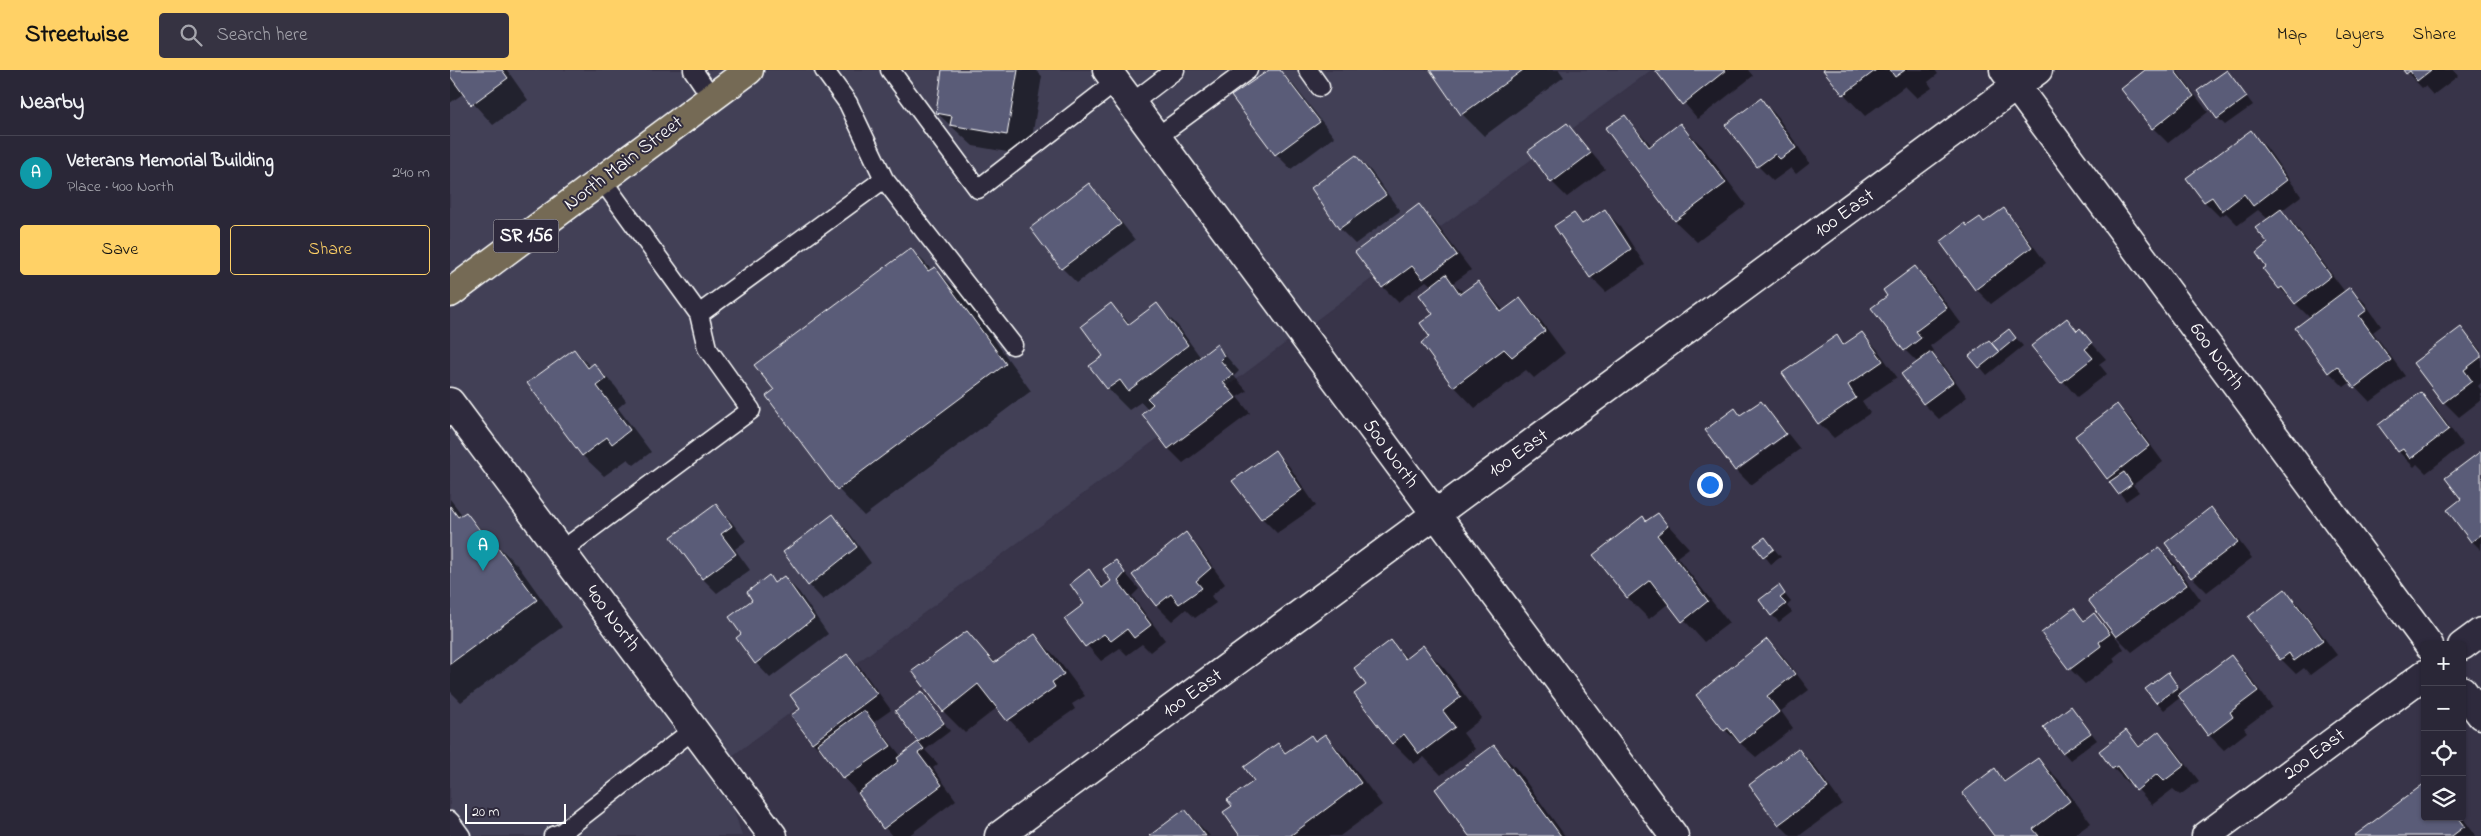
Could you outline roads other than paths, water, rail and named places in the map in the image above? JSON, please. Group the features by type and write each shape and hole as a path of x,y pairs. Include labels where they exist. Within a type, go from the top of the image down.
{"main road":[{"name":"North Main Street","path":"450,293 749,70"}],"street":[{"name":"100 East","path":"999,836 1435,515 2010,78 2038,70"},
{"name":"600 North","path":"2010,78 2426,641"},
{"name":"500 North","path":"1118,85 1674,836"},
{"name":"400 North","path":"450,402 773,836"},
{"path":"2466,643 2481,632"},
{"name":"200 East","path":"2206,836 2421,677"},
{"path":"2466,695 2481,715"}],"lane":[{"path":"693,70 712,98"},
{"path":"824,70 848,102 884,179 1013,345"},
{"path":"890,70 978,189 1118,85 1174,70"},
{"path":"1157,137 1248,70"},
{"path":"1308,70 1320,87"},
{"path":"698,314 884,179"},
{"path":"561,551 751,410 707,348 698,314 602,180"},
{"path":"553,836 561,833 694,728"},
{"path":"450,822 461,836"}],"place":[{"name":"Veterans Memorial Building","path":"483,571"}]}
